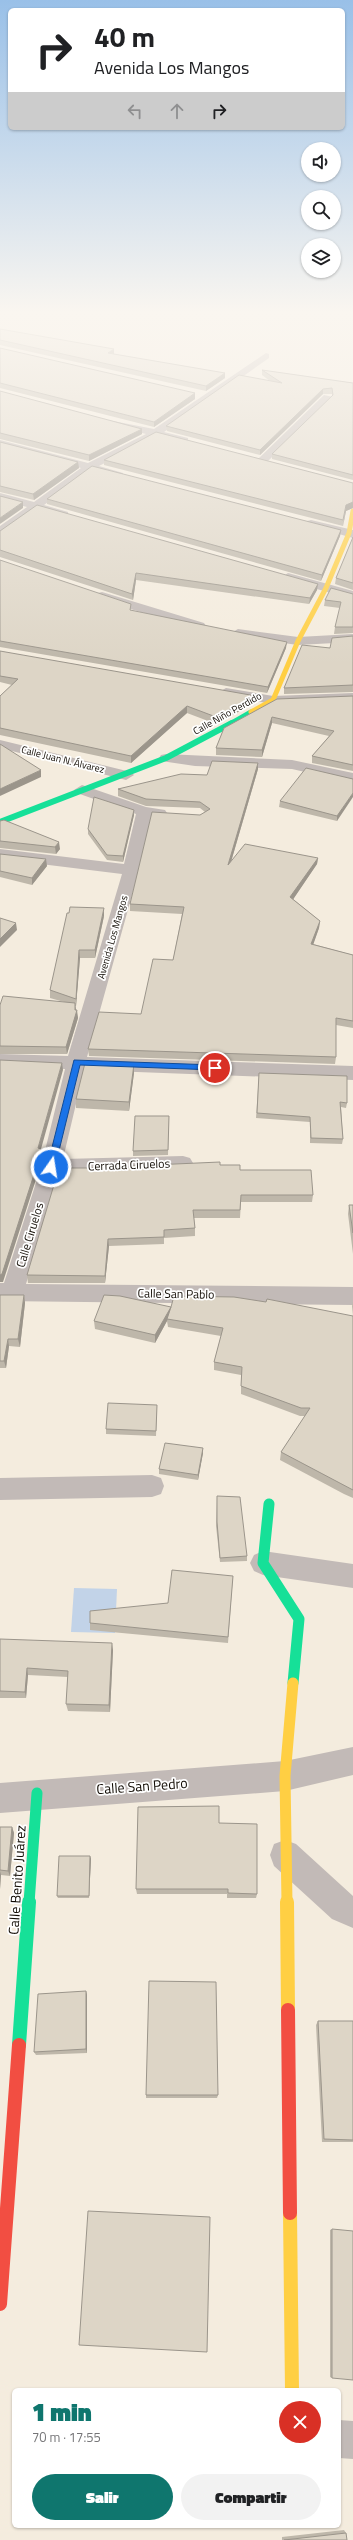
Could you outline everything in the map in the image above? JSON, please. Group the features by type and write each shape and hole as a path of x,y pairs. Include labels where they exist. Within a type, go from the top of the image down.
{"street":[{"path":"138,429 194,443"},
{"path":"0,532 89,467 162,429"},
{"path":"278,464 259,459 293,429"},
{"path":"0,443 127,477"},
{"path":"0,496 74,517"},
{"name":"Calle Niño Perdido","path":"0,822 82,790 126,775 166,758 273,700 298,641 326,588 351,533 353,510"},
{"path":"303,521 351,533"},
{"path":"272,573 353,595"},
{"path":"91,592 181,622 212,628"},
{"path":"227,631 257,637 298,641 353,638"},
{"path":"210,689 273,700 353,697"},
{"name":"Calle Juan N. Álvarez","path":"0,744 126,775"},
{"path":"166,758 185,761 282,764 321,769 353,778"},
{"path":"82,790 144,812 172,814"},
{"name":"Avenida Los Mangos","path":"76,1062 130,870 144,812"},
{"path":"0,854 130,870"},
{"path":"0,1060 353,1073"},
{"name":"Calle Ciruelos","path":"7,1292 51,1167 76,1062"},
{"name":"Cerrada Ciruelos","path":"51,1167 183,1163"},
{"name":"Calle San Pablo","path":"7,1292 353,1296"},
{"path":"0,1489 152,1486"},
{"path":"269,1504 263,1563 300,1619 285,1776 292,2388"},
{"path":"263,1563 353,1576"},
{"name":"Calle San Pedro","path":"0,1798 37,1793 285,1776 353,1761"},
{"name":"Calle Benito Juárez","path":"0,2304 37,1793"},
{"path":"285,1855 350,1907"},
{"path":"341,2439 353,2440"}],"water":[{"path":"74,1588 117,1589 115,1633 71,1632"}],"building":[{"path":"0,429 142,429 89,455 0,433"},
{"path":"176,429 282,429 260,450"},
{"path":"298,429 353,429 353,475 272,454"},
{"path":"156,432 353,483 353,502 346,505 343,520 104,460"},
{"path":"0,442 78,462 33,494 0,486"},
{"path":"92,466 341,530 322,575 47,499"},
{"path":"0,496 23,502 0,518"},
{"path":"37,505 318,584 310,598 136,573 132,594 0,550 0,531"},
{"path":"353,537 353,583 336,578"},
{"path":"0,560 131,604 130,610 287,642 268,687 0,641"},
{"path":"331,588 353,594 353,627 335,627 341,602 325,600"},
{"path":"353,636 353,685 284,688 302,645 330,648 332,638"},
{"path":"0,651 256,696 216,717 187,706 131,756 0,728 0,696 18,679 0,676"},
{"path":"353,696 353,765 312,756 334,731 272,717 262,750 216,748 224,728 277,699"},
{"path":"0,744 41,770 0,789"},
{"path":"212,761 258,763 228,865 245,844 318,858 290,897 320,921 311,944 353,955 353,1021 336,1018 336,1057 88,1049 99,1012 141,1014 153,959 173,960 184,907 130,904 152,812 200,815 210,809 200,802 146,799 118,789 181,774 207,775"},
{"path":"306,768 353,779 353,793 337,816 280,801"},
{"path":"94,797 134,810 123,856 107,855 88,829"},
{"path":"4,820 59,842 55,847 0,841 0,821"},
{"path":"0,854 46,859 32,878 0,871"},
{"path":"70,907 104,908 95,950 79,950 76,999 50,990 67,913 69,913"},
{"path":"0,918 16,923 0,939"},
{"path":"3,996 75,1003 75,1010 77,1010 66,1047 0,1046 0,1005"},
{"path":"0,1060 62,1063 38,1148 41,1149 39,1159 2,1274 0,1275"},
{"path":"85,1063 134,1064 129,1102 76,1099"},
{"path":"259,1073 347,1076 347,1103 340,1102 343,1139 311,1138 310,1117 257,1113"},
{"path":"135,1116 169,1116 168,1150 133,1151"},
{"path":"220,1162 220,1165 240,1165 240,1170 311,1170 313,1195 241,1195 240,1210 193,1210 195,1228 164,1230 164,1237 108,1239 105,1276 27,1275 59,1168 130,1168 130,1166"},
{"path":"349,1205 353,1205 353,1233"},
{"path":"0,1295 24,1295 18,1339 8,1339 4,1361 0,1361"},
{"path":"104,1295 120,1296 171,1307 155,1335 94,1321"},
{"path":"174,1296 234,1297 266,1302 267,1299 353,1316 353,1490 281,1452 310,1408 301,1408 241,1386 242,1367 214,1362 223,1328 167,1319"},
{"path":"108,1403 157,1405 156,1431 106,1429"},
{"path":"165,1443 203,1448 198,1475 159,1469"},
{"path":"217,1496 240,1497 247,1556 220,1558 217,1522"},
{"path":"172,1570 233,1576 228,1637 90,1623 90,1611 168,1603"},
{"path":"0,1639 112,1643 109,1705 66,1704 68,1671 27,1668 25,1692 0,1691"},
{"path":"219,1806 219,1823 257,1824 257,1894 228,1893 228,1889 136,1889 138,1807"},
{"path":"0,1827 12,1827 8,1871 0,1870"},
{"path":"59,1856 90,1856 89,1896 57,1896"},
{"path":"149,1981 216,1982 218,2095 146,2095"},
{"path":"86,1991 86,2049 34,2052 38,1994"},
{"path":"318,2021 353,2021 353,2140 324,2139"},
{"path":"88,2211 210,2217 207,2352 79,2345"},
{"path":"332,2229 353,2231 353,2380 332,2378"},
{"path":"346,2533 347,2540 284,2540"}],"traffic: fast":[{"path":"0,822 166,758 251,712"},
{"path":"269,1504 263,1563 299,1619 293,1683"},
{"path":"19,2045 37,1793"}],"traffic: slow":[{"path":"251,712 273,700 298,641 326,588 349,533 353,511"},
{"path":"288,2010 285,1776 293,1683"},
{"path":"290,2213 292,2388"}],"traffic: jam":[{"path":"288,2010 290,2213"},
{"path":"0,2304 19,2045"}],"route":[{"path":"51,1167 76,1062 215,1068"}]}
